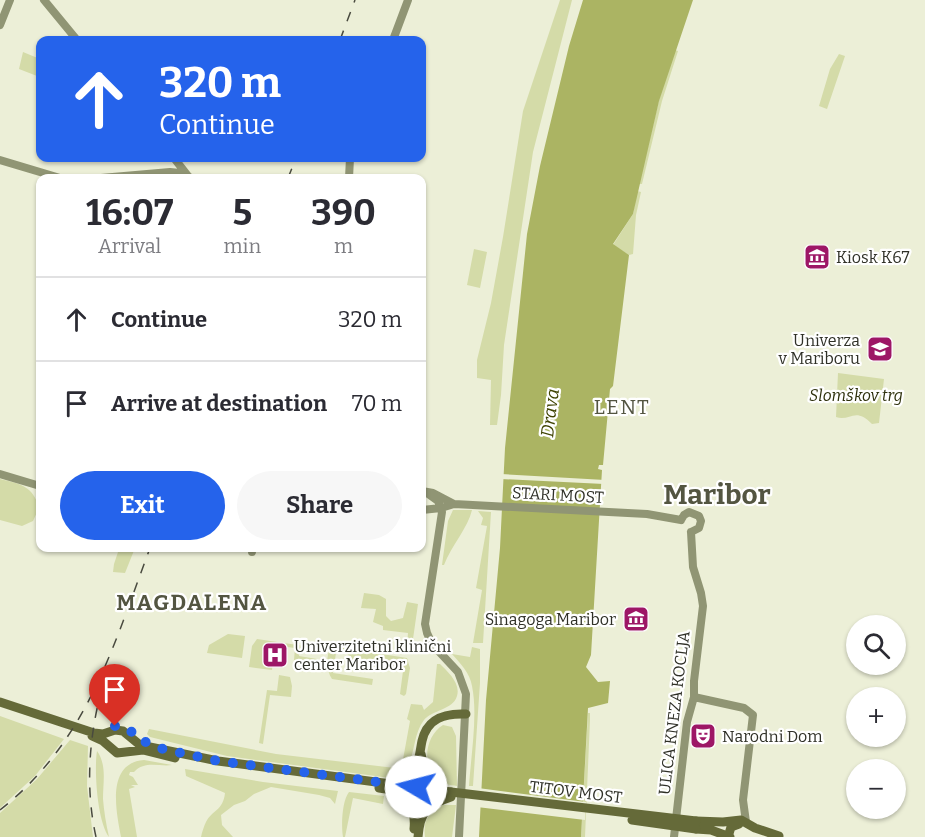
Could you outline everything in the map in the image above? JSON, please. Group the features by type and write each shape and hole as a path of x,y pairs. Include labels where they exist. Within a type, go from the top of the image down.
{"main road":[{"path":"0,702 104,741 117,753 126,753 136,746 162,752"},
{"path":"0,708 77,730 101,730 121,726 132,731 136,746"},
{"path":"416,837 423,812 431,805 451,795 430,780 424,769 421,754 422,740 431,722 446,715 466,714"},
{"path":"104,741 116,730 123,731 136,746 162,752"},
{"name":"TITOV MOST","path":"162,752 451,795 696,825"},
{"path":"416,837 414,812 397,787 414,770 421,754"},
{"path":"696,825 723,822 730,831"},
{"path":"696,825 730,831 751,829 790,837"}],"street":[{"path":"0,25 10,0"},
{"path":"44,0 74,36"},
{"path":"394,36 408,0"},
{"path":"0,160 47,174"},
{"path":"177,162 187,174"},
{"path":"147,174 170,172 182,174"},
{"path":"0,474 36,485"},
{"path":"426,492 433,493 454,504"},
{"path":"426,493 438,501 442,520 439,527 425,624 432,644 454,667 466,694 459,837"},
{"path":"426,510 454,504"},
{"name":"STARI MOST","path":"454,504 661,516 681,520"},
{"path":"426,512 437,518 439,527"},
{"path":"689,512 699,516 701,523 699,528 691,532 683,528 681,520 689,512"},
{"name":"ULICA KNEZA KOCLJA","path":"674,837 687,722 694,697 703,606 693,567 691,532"},
{"path":"694,697 744,708 751,712 753,720 743,800 730,831"},
{"path":"743,800 751,829"}],"green space":[{"path":"560,0 572,0 533,152 504,345 497,425 490,425 491,380 477,378 477,360 491,303 523,111"},
{"path":"675,50 678,51 662,101 642,184 639,184 659,100"},
{"path":"23,52 36,57 36,76 19,69"},
{"path":"839,54 845,56 827,109 819,106 830,69"},
{"path":"637,191 641,192 636,215 633,254 629,255 613,245 633,214"},
{"path":"474,249 487,252 480,288 467,285"},
{"name":"Slomškov trg","path":"838,373 884,379 879,423 872,424 857,415 845,418 836,417"},
{"path":"0,479 30,490 36,501 36,514 33,521 22,526 0,520"},
{"path":"453,510 472,510 442,565 448,521"},
{"path":"478,511 491,512 483,643 473,643 482,590 476,588 487,526 481,525 483,518"},
{"path":"118,552 133,552 125,573 113,572"},
{"path":"364,593 379,595 386,599 386,616 391,621 403,618 407,602 418,604 412,646 407,645 408,633 383,630 383,626 373,622 376,609 361,608"},
{"path":"228,634 245,636 242,658 207,653 209,645"},
{"path":"257,639 318,648 320,651 300,648 299,656 317,659 317,663 294,660 295,648 264,644 263,652 274,653 272,670 249,667 252,646"},
{"path":"337,647 407,658 410,668 406,694 404,696 400,694 403,671 347,662 349,656 346,652 336,653 333,673 373,679 372,685 332,679 327,664 328,656 330,648"},
{"path":"472,647 480,649 480,683 473,786 469,786 474,697 469,677 452,654 470,657"},
{"path":"437,664 440,664 453,678 457,686 455,701 424,720 416,736 410,762 399,774 390,778 227,756 150,737 147,734 149,729 276,754 395,768 402,765 411,704 422,705 424,710 433,702"},
{"path":"279,675 290,677 291,697 270,695 263,744 259,743 267,690 277,691"},
{"path":"588,713 590,713 590,720 585,837 581,837"},
{"path":"0,716 64,739 35,776 0,808"},
{"path":"443,725 452,727 456,736 457,786 440,781 433,774 427,759 432,736"},
{"path":"70,740 88,746 87,786 93,837 0,837 0,813 37,779"},
{"path":"97,751 103,768 103,799 109,837 99,808 96,782"},
{"path":"144,760 172,765 147,765 130,772 129,775 138,785 131,785 135,787 129,789 137,837 121,837 116,802 119,779 132,763"},
{"path":"185,769 338,791 335,804 330,798 319,795 271,787 234,805 221,815 222,825 233,837 201,837 208,818 220,807 225,793 186,776"},
{"path":"349,792 384,796 383,804 353,798 345,837 343,837 343,813"},
{"path":"443,805 456,805 452,837 425,837 428,818"}],"water":[{"name":"Drava","path":"583,0 693,0 659,101 633,214 613,244 629,255 613,386 610,389 603,465 599,465 598,469 602,470 591,655 586,667 598,682 610,681 608,703 588,708 581,837 479,837 486,700 500,548 505,448 527,234 540,166 569,46"}],"pier":[{"path":"501,474 605,480 604,484 501,479"},
{"path":"478,788 586,802 585,820 477,807"}],"railway":[{"path":"342,36 355,0"},
{"path":"290,174 294,162"},
{"path":"0,810 30,783 55,754 76,723 94,691 109,656 149,552"},
{"path":"96,837 90,800 90,762 91,743 102,688"}],"place":[{"name":"Kiosk K67","path":"817,257"},
{"name":"Univerza v Mariboru","path":"880,349"},
{"name":"Sinagoga Maribor","path":"636,619"},
{"name":"Univerzitetni klinični center Maribor","path":"275,655"},
{"name":"Narodni Dom","path":"703,736"}],"district":[{"name":"LENT","path":"622,407"},
{"name":"Maribor","path":"717,494"},
{"name":"MAGDALENA","path":"192,602"}],"route":[{"path":"115,726 129,729 141,741 163,749 218,761 416,787"}]}
